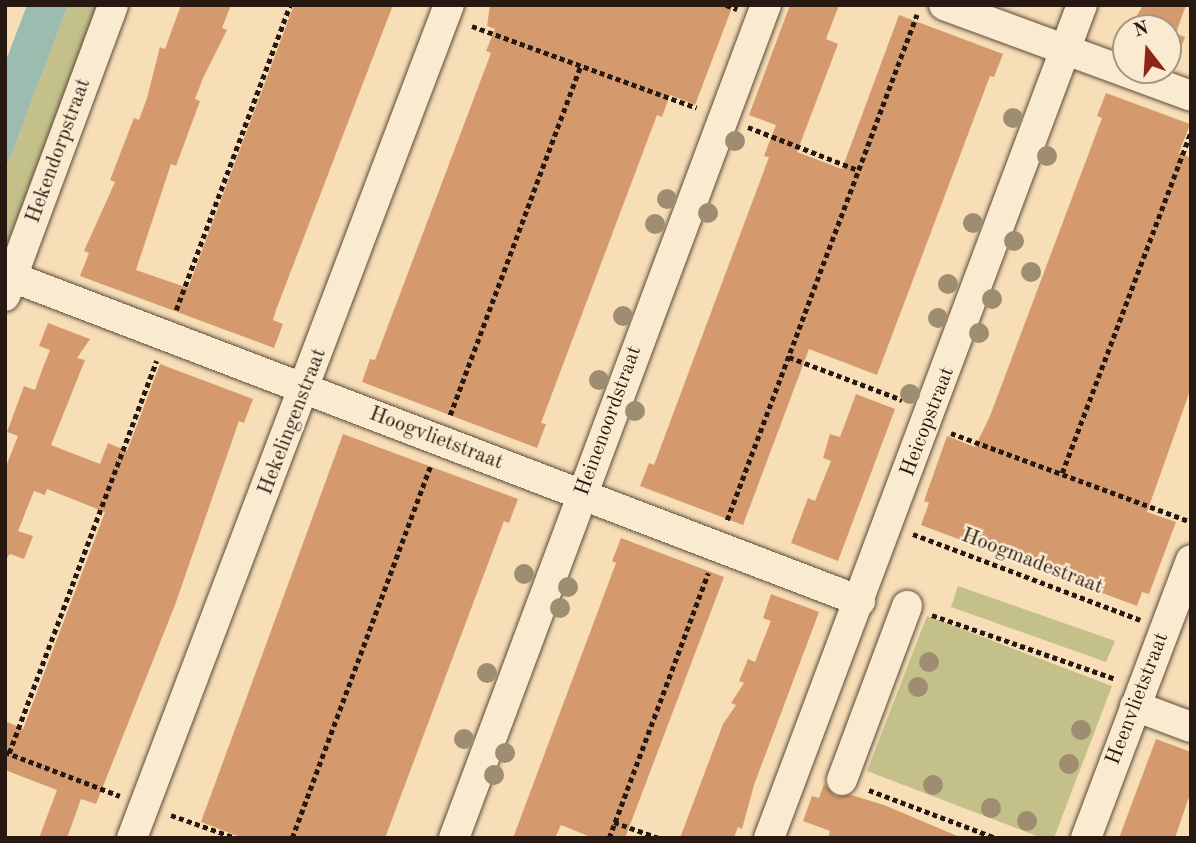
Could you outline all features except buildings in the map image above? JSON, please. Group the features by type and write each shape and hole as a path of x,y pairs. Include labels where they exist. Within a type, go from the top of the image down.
{"street":[{"name":"Hekendorpstraat","path":"9,287 113,5"},
{"name":"Heinenoordstraat","path":"454,838 766,5"},
{"path":"944,5 1191,96"},
{"name":"Heicopstraat","path":"769,838 930,418 1082,5"},
{"name":"Hekelingenstraat","path":"132,838 306,389 447,10"},
{"name":"Hoogvlietstraat","path":"9,287 166,336 582,495 726,547 860,601"},
{"name":"Heenvlietstraat","path":"1086,838 1191,560"},
{"path":"842,780 907,606"},
{"path":"1140,694 1191,727"}],"path":[{"path":"236,838 144,806 7,752 290,5"},
{"path":"608,838 710,568 718,570 733,527 725,524 920,5"},
{"path":"447,10 580,68 722,117 858,170"},
{"path":"292,838 580,68"},
{"path":"1062,473 1191,132"},
{"path":"789,357 1062,473 1191,522"},
{"name":"Hoogmadestraat","path":"889,526 1165,629"},
{"path":"907,606 1114,678 1140,694"},
{"path":"842,780 996,838"},
{"path":"614,822 659,838"}],"shaded area":[{"path":"27,5 68,5 5,172 5,63"},
{"path":"68,5 98,5 5,250 5,172"},
{"path":"958,586 1115,641 1106,662 951,607"},
{"path":"927,616 1112,686 1054,838 1042,838 867,771"}]}
